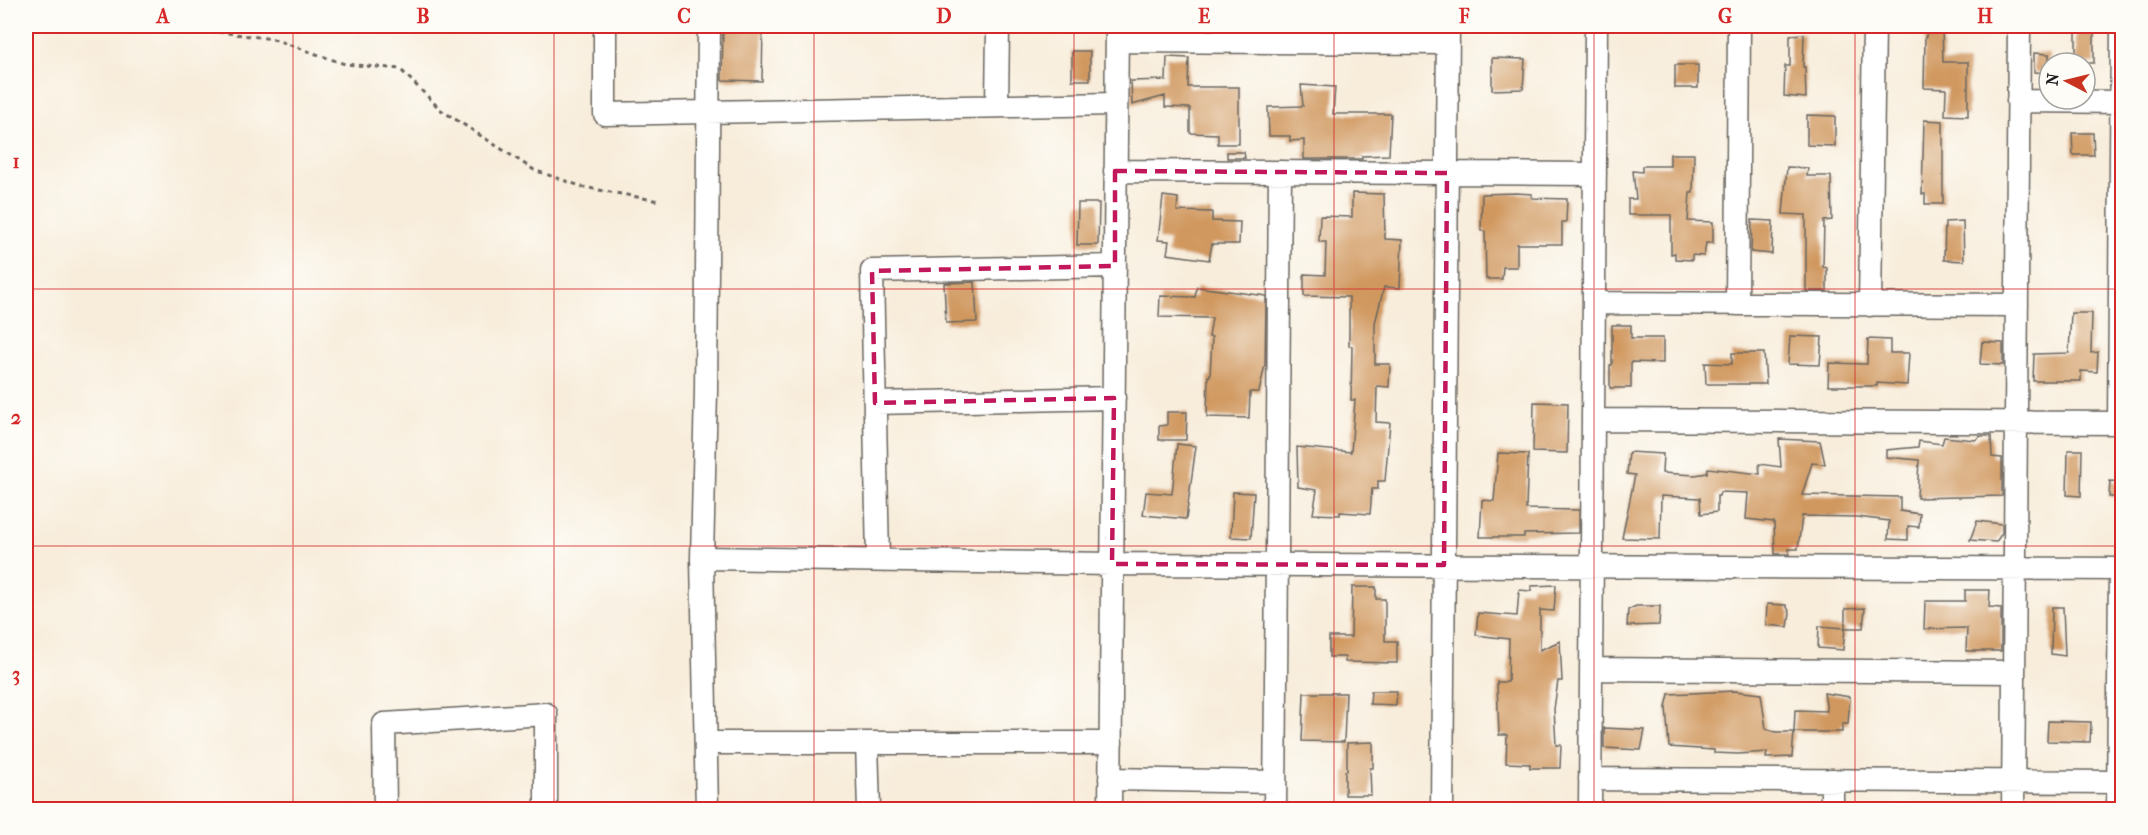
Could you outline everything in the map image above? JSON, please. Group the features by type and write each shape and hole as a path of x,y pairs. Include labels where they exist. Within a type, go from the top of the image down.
{"street":[{"path":"605,26 605,114 1116,105"},
{"path":"707,810 702,558 709,26"},
{"path":"997,106 998,26"},
{"path":"1590,810 1596,26"},
{"path":"1737,304 1739,26"},
{"path":"1870,305 1874,26"},
{"path":"2013,810 2019,26"},
{"path":"1593,420 2121,423 2122,26"},
{"path":"1110,810 1117,33 1448,34 1442,810"},
{"path":"2018,101 2122,102"},
{"path":"1115,171 1595,174"},
{"path":"1275,810 1280,172"},
{"path":"878,560 872,271 1115,266"},
{"path":"1594,303 2017,305"},
{"path":"875,403 1114,398"},
{"path":"702,558 1112,564 2121,569 2118,810"},
{"path":"1591,669 2014,672"},
{"path":"385,810 384,724 546,714 546,810"},
{"path":"707,743 1111,743"},
{"path":"867,743 869,810"},
{"path":"1110,779 1275,782"},
{"path":"1590,779 2120,782"},
{"path":"1832,780 1832,810"}],"path":[{"path":"174,26 273,39 345,64 400,69 441,110 534,170 583,187 659,201"}],"highlighted area":[{"path":"1115,171 1447,173 1444,565 1112,564 1114,398 875,403 872,271 1115,266"}],"building":[{"path":"723,26 763,26 762,81 722,80"},
{"path":"1927,26 1942,26 1943,62 1968,62 1968,116 1945,115 1946,89 1924,88"},
{"path":"2076,26 2094,26 2094,51 2076,51"},
{"path":"1804,34 1803,67 1805,67 1806,98 1784,96 1785,66 1790,66 1790,35"},
{"path":"1072,51 1090,51 1090,80 1072,80"},
{"path":"2034,53 2037,53 2037,72 2034,72"},
{"path":"1167,57 1189,58 1188,87 1239,87 1239,144 1218,144 1218,134 1190,133 1190,108 1165,107 1165,96 1132,105 1131,81 1166,80"},
{"path":"1492,58 1525,59 1523,89 1492,90"},
{"path":"1675,65 1698,65 1698,88 1675,88"},
{"path":"1301,85 1335,87 1333,114 1391,114 1389,155 1362,156 1362,159 1304,159 1304,140 1290,141 1290,136 1269,136 1268,107 1303,106"},
{"path":"1807,115 1835,116 1835,146 1807,145"},
{"path":"1924,120 1943,121 1943,204 1925,204 1925,194 1922,194"},
{"path":"2072,133 2093,133 2094,155 2073,155"},
{"path":"1227,152 1244,152 1245,158 1227,158"},
{"path":"1670,154 1694,154 1693,193 1690,193 1688,221 1713,222 1713,243 1706,243 1704,256 1692,255 1692,260 1675,259 1675,253 1671,254 1671,215 1628,215 1628,199 1636,199 1633,171 1642,172 1642,166 1670,166"},
{"path":"1787,167 1808,168 1807,176 1831,176 1832,220 1824,221 1823,267 1827,268 1827,291 1806,291 1806,215 1783,214"},
{"path":"1352,193 1384,194 1385,239 1402,240 1400,288 1384,287 1375,323 1375,364 1390,364 1389,387 1377,386 1376,422 1390,423 1385,481 1378,481 1378,489 1372,489 1370,514 1340,512 1340,515 1313,514 1317,490 1298,487 1297,447 1351,452 1355,400 1351,400 1352,346 1349,346 1349,297 1304,296 1304,274 1325,275 1326,242 1319,242 1320,216 1352,217"},
{"path":"1482,194 1532,194 1532,198 1567,199 1566,222 1562,222 1562,244 1517,244 1517,267 1503,267 1502,279 1486,279 1485,231 1481,231"},
{"path":"1163,196 1178,198 1177,211 1212,212 1212,221 1240,222 1239,244 1212,244 1209,260 1167,254 1169,241 1158,240"},
{"path":"1078,203 1099,203 1098,245 1077,245"},
{"path":"1752,220 1773,221 1772,254 1751,252"},
{"path":"1963,221 1964,261 1944,260 1945,222"},
{"path":"975,282 977,322 946,323 944,283"},
{"path":"1197,287 1266,296 1265,365 1259,392 1250,392 1249,418 1207,417 1212,337 1209,337 1212,318 1159,317 1160,296 1195,297"},
{"path":"2071,313 2092,313 2091,353 2098,352 2097,372 2081,371 2081,381 2033,381 2034,354 2069,353"},
{"path":"1612,325 1631,325 1631,338 1663,338 1663,363 1631,362 1631,388 1610,388"},
{"path":"1790,336 1822,337 1820,365 1788,364"},
{"path":"1868,339 1890,340 1890,353 1909,353 1907,385 1877,383 1877,386 1828,386 1829,363 1867,364"},
{"path":"1982,342 2003,343 2003,365 1980,364"},
{"path":"1732,353 1764,353 1766,384 1706,384 1705,363 1732,364"},
{"path":"1534,402 1568,403 1567,453 1533,452"},
{"path":"1167,412 1187,412 1186,440 1159,440 1159,426 1167,425"},
{"path":"1981,436 1991,436 1992,457 2002,458 2002,496 1917,498 1919,460 1886,457 1886,450 1918,447 1919,441 1942,444 1944,437 1975,440"},
{"path":"1779,439 1820,441 1825,464 1812,463 1802,495 1900,497 1900,511 1920,514 1919,527 1908,526 1908,540 1888,539 1889,521 1857,517 1802,516 1798,549 1789,549 1789,554 1775,554 1774,522 1746,519 1748,493 1720,492 1717,496 1717,512 1701,514 1700,498 1661,496 1660,539 1622,538 1635,475 1627,474 1629,452 1663,454 1662,473 1695,475 1707,473 1708,468 1760,474 1759,464 1781,467"},
{"path":"1177,444 1196,446 1186,519 1143,515 1146,492 1172,494"},
{"path":"2068,450 2082,450 2081,496 2067,495"},
{"path":"1498,453 1528,454 1526,509 1579,510 1579,533 1480,537 1482,500 1494,501"},
{"path":"2110,481 2122,482 2122,497 2109,497"},
{"path":"1233,492 1254,493 1251,538 1231,537"},
{"path":"1977,521 2002,524 2002,533 1996,542 1970,540"},
{"path":"1556,585 1554,611 1540,610 1540,650 1560,641 1562,681 1558,681 1554,709 1556,745 1561,745 1560,768 1530,768 1530,764 1506,763 1507,735 1499,735 1497,682 1508,682 1509,639 1476,635 1478,613 1517,616 1519,590 1531,591 1531,586"},
{"path":"1352,587 1376,587 1376,599 1385,599 1385,641 1397,641 1397,663 1345,662 1345,657 1329,657 1329,637 1351,637"},
{"path":"1965,590 1990,590 1989,607 2001,608 2001,651 1966,651 1967,628 1924,629 1925,601 1965,601"},
{"path":"1767,604 1786,605 1790,613 1788,627 1766,625"},
{"path":"1636,606 1660,606 1659,625 1627,626 1628,610"},
{"path":"2052,607 2063,607 2065,656 2051,654"},
{"path":"1865,608 1863,628 1845,628 1845,609"},
{"path":"1819,626 1845,628 1843,650 1818,648"},
{"path":"1371,691 1397,691 1396,705 1370,704"},
{"path":"1735,691 1761,694 1766,729 1776,732 1794,732 1792,757 1766,758 1767,752 1714,753 1714,750 1669,747 1666,707 1669,694"},
{"path":"1304,693 1346,693 1344,742 1302,741"},
{"path":"1824,693 1850,697 1848,724 1842,724 1842,732 1794,732 1795,710 1827,711"},
{"path":"2048,721 2091,722 2090,742 2047,741"},
{"path":"1604,728 1645,730 1641,750 1604,748"},
{"path":"1373,742 1373,768 1370,768 1371,795 1345,795 1347,743"}]}
